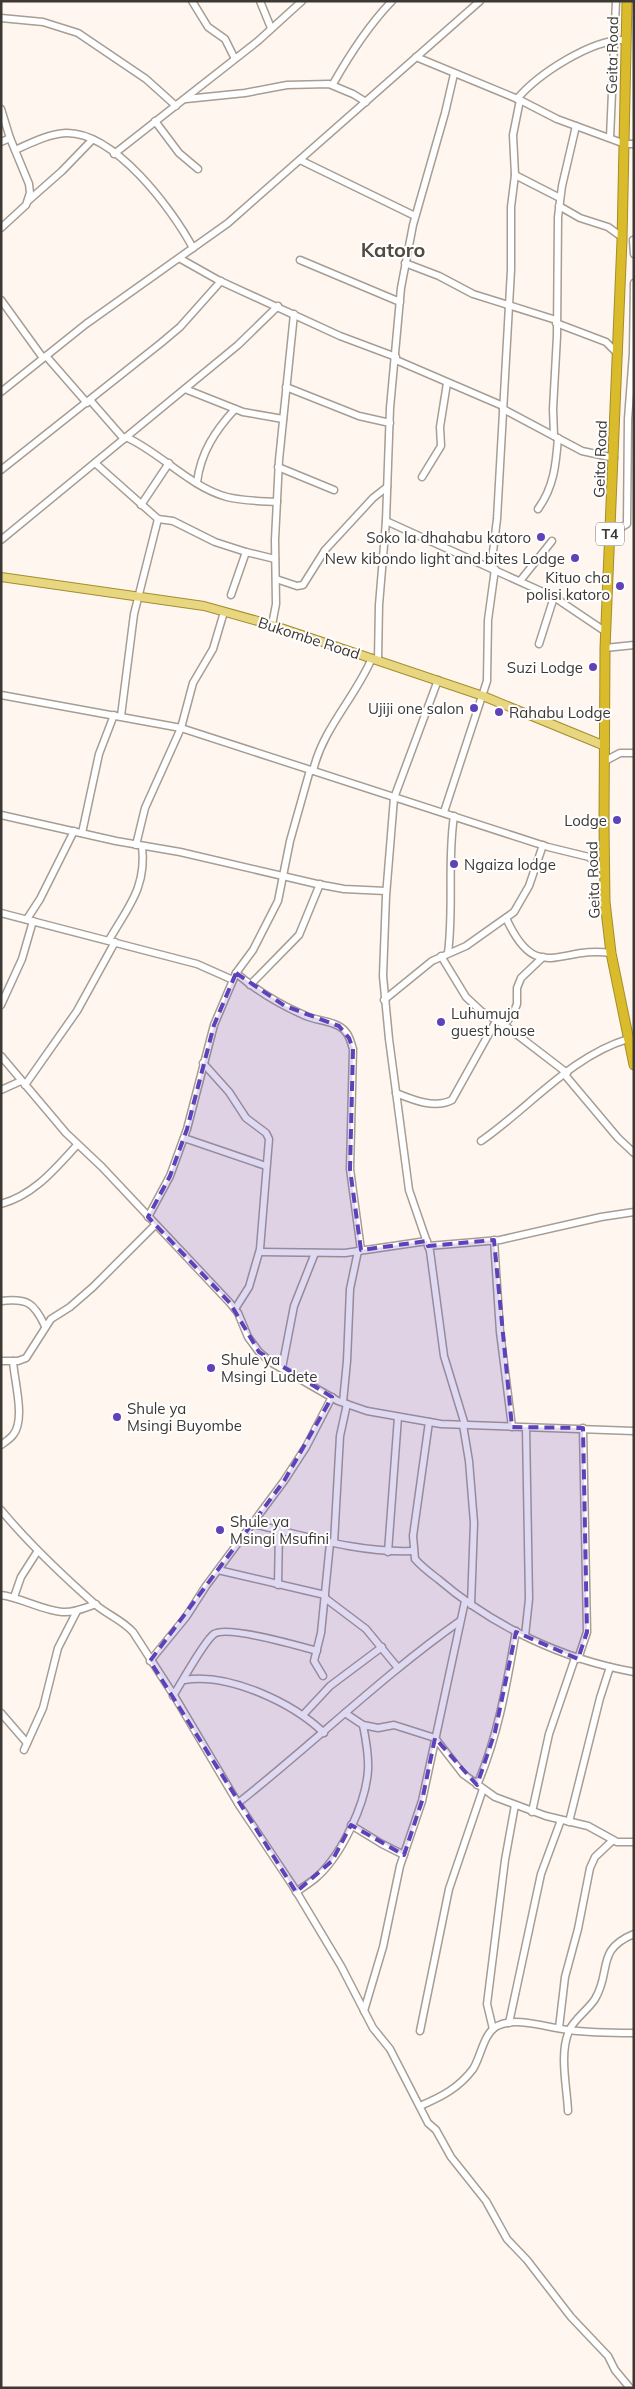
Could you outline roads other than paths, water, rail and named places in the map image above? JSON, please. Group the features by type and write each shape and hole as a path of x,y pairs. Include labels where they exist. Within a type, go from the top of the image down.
{"highway":[{"name":"Geita Road","path":"627,1 626,40 629,144 622,239 605,648 605,902 611,953 634,1065"}],"main road":[{"name":"Bukombe Road","path":"1,577 138,596 224,612 272,625 483,696 605,746"}],"street":[{"path":"192,1 208,27 225,40 234,57"},
{"path":"260,1 271,28"},
{"path":"114,154 184,100 302,1"},
{"path":"333,84 374,20 392,1"},
{"path":"1,392 86,324 228,223 480,1"},
{"path":"610,138 616,39 616,1"},
{"path":"1,18 43,22 78,33 146,79 176,106"},
{"path":"444,812 483,696 489,667 488,620 497,519 511,207 515,176 513,135 519,99 536,79 564,62 600,44 616,39 626,40"},
{"path":"416,57 519,99 546,114 629,144"},
{"path":"148,1217 170,1176 184,1138 214,1025 236,973 253,950 278,900 290,841 316,760 336,717 375,659 386,521 390,423 400,302 415,216 454,74"},
{"path":"184,100 245,93 287,85 333,84 366,102"},
{"path":"1,110 10,138 30,184 30,193 26,203"},
{"path":"155,121 179,153 198,169"},
{"path":"538,509 551,488 555,472 556,437 553,409 560,202 576,126"},
{"path":"15,150 58,134 68,133 92,140 114,154 157,192 193,248"},
{"path":"1,142 10,138"},
{"path":"1,228 92,140"},
{"path":"300,160 415,216"},
{"path":"515,176 560,202 580,218 608,227 622,239 633,240 634,254"},
{"path":"179,258 221,281 503,408 582,451 614,458"},
{"path":"300,260 400,302"},
{"path":"406,263 439,276 473,294 556,321 606,342 618,354"},
{"path":"1,470 180,327 221,281"},
{"path":"610,528 622,527 627,524 631,458 634,283"},
{"path":"1,300 44,357 125,438 197,482 226,496 277,502"},
{"path":"1,540 238,345 278,306"},
{"path":"272,625 276,604 275,559 278,467 294,314"},
{"path":"422,477 441,446 440,427 447,383"},
{"path":"286,387 360,416 390,423"},
{"path":"185,389 235,409 283,419"},
{"path":"197,482 203,456 210,441 235,409"},
{"path":"95,463 158,519 173,521 215,542 275,559"},
{"path":"140,505 168,463"},
{"path":"278,467 334,490"},
{"path":"276,579 297,586 303,585 325,550 373,498 387,487"},
{"path":"121,716 127,657 138,596 158,519"},
{"path":"386,521 554,597 606,632"},
{"path":"520,581 552,540"},
{"path":"231,595 246,552"},
{"path":"539,644 554,597"},
{"path":"1,1090 23,1083 82,1003 136,896 142,872 139,845 145,808 181,728 194,683 213,649 224,612"},
{"path":"605,648 634,646"},
{"path":"364,2011 383,1946 404,1854 420,1807 460,1621 468,1603 474,1523 464,1425 444,1356 428,1244 409,1190 384,1000 386,891 394,798 438,680"},
{"path":"1,695 181,728 394,798 444,812 543,845 589,857 605,872"},
{"path":"82,833 99,754 114,715"},
{"path":"605,761 620,753 634,753"},
{"path":"1,815 344,889 386,891"},
{"path":"448,953 452,914 449,880 450,850 454,816"},
{"path":"1,1005 22,959 30,920 74,831"},
{"path":"384,1000 441,956 466,946 506,918 522,901 543,845"},
{"path":"250,985 298,935 320,884"},
{"path":"1,913 209,967 233,980"},
{"path":"506,918 518,942 525,949 543,957 566,958 595,951 611,953"},
{"path":"441,956 466,997 481,1011 504,1025 566,1074 618,1138 634,1153"},
{"path":"504,1025 513,1014 517,1004 521,978 543,957"},
{"path":"236,973 263,995 307,1016 339,1026 350,1038 353,1049 350,1168 360,1251 350,1289 345,1403 340,1436 332,1543 322,1633 315,1666 323,1676"},
{"path":"396,1094 432,1104 446,1103 452,1100 496,1021"},
{"path":"481,1141 566,1074 609,1045 628,1039"},
{"path":"1,1056 77,1145 102,1166 235,1310 248,1337 258,1352 282,1368 345,1403 398,1417 464,1425 634,1431"},
{"path":"203,1063 230,1092 246,1118 268,1136 269,1144 260,1252 249,1288 235,1310"},
{"path":"184,1138 266,1166"},
{"path":"1,1204 10,1202 41,1183 77,1145"},
{"path":"260,1252 315,1253 360,1251 494,1240 526,1235 601,1217 634,1212"},
{"path":"1,1361 26,1358 51,1319 70,1307 113,1269 155,1225"},
{"path":"494,1240 500,1332 512,1427"},
{"path":"282,1368 294,1306 315,1253"},
{"path":"1,1301 17,1299 34,1306 45,1326"},
{"path":"1,1445 14,1434 18,1427 19,1416 13,1361"},
{"path":"150,1661 186,1617 300,1456 332,1397"},
{"path":"388,1552 398,1417"},
{"path":"430,1422 413,1536 415,1559 468,1603 525,1636 577,1658 634,1672"},
{"path":"525,1636 528,1599 526,1428"},
{"path":"532,1812 549,1734 586,1632 583,1428"},
{"path":"1,1510 37,1552 96,1604 124,1623 133,1632 341,1966 373,2028 390,2049 428,2123 436,2130 450,2157 486,2201 500,2229 527,2260 571,2317 608,2356 615,2370 630,2388"},
{"path":"1,1519 9,1519"},
{"path":"253,1524 332,1543 388,1552 413,1551"},
{"path":"278,1585 279,1530"},
{"path":"14,1597 21,1577 37,1552"},
{"path":"218,1570 325,1597 351,1616 382,1647 398,1668"},
{"path":"1,1595 14,1597 62,1612 77,1611 96,1604"},
{"path":"1,1713 26,1747 43,1708 58,1648 77,1611"},
{"path":"238,1803 398,1668 460,1621"},
{"path":"174,1696 207,1641 216,1633 224,1631 317,1650"},
{"path":"420,2032 449,1889 488,1761 516,1631"},
{"path":"303,1715 330,1686 382,1647"},
{"path":"569,1822 600,1698 610,1667"},
{"path":"184,1680 212,1680 233,1685 275,1700 303,1715 324,1732"},
{"path":"345,1713 363,1725 378,1728 394,1725 434,1738 463,1774 480,1787 515,1806 588,1826 612,1840 634,1842"},
{"path":"296,1892 318,1877 332,1861 363,1798 368,1771 363,1725"},
{"path":"493,2029 488,2004 505,1860 515,1806"},
{"path":"509,2023 541,1874 561,1820"},
{"path":"351,1825 382,1844 404,1854"},
{"path":"559,2028 565,1978 578,1929 590,1868 595,1857 612,1840"},
{"path":"568,2111 565,2058 569,2030 596,1998 607,1956 613,1946 634,1934"},
{"path":"420,2106 444,2096 459,2085 474,2068 490,2032 509,2023 569,2030 634,2034"}],"place":[{"name":"Soko la dhahabu katoro","path":"541,537"},
{"name":"New kibondo light and bites Lodge","path":"575,558"},
{"name":"Kituo cha polisi katoro","path":"620,586"},
{"name":"Suzi Lodge","path":"593,667"},
{"name":"Ujiji one salon","path":"474,708"},
{"name":"Rahabu Lodge","path":"499,712"},
{"name":"Lodge","path":"617,820"},
{"name":"Ngaiza lodge","path":"454,864"},
{"name":"Luhumuja guest house","path":"441,1022"},
{"name":"Shule ya Msingi Ludete","path":"211,1368"},
{"name":"Shule ya Msingi Buyombe","path":"117,1417"},
{"name":"Shule ya Msingi Msufini","path":"220,1530"}],"district":[{"name":"Katoro","path":"393,249"}]}
